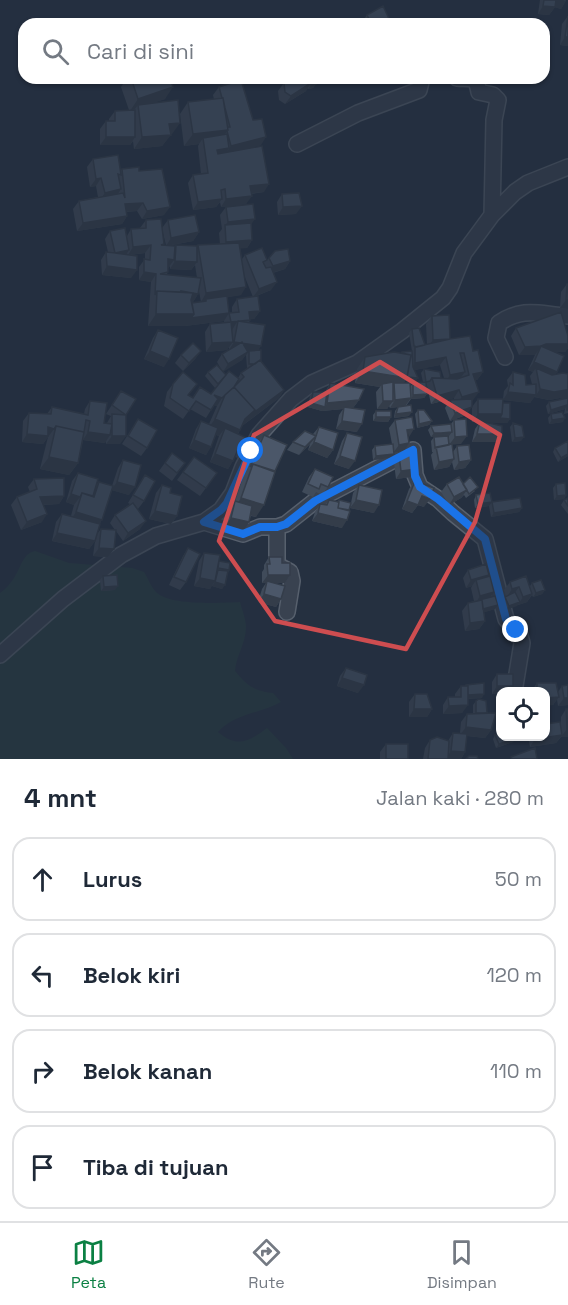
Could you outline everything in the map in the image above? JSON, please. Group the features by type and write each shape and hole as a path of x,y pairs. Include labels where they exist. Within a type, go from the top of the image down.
{"street":[{"path":"297,144 358,114 419,90 420,84"},
{"path":"478,84 479,92 498,97 494,120 492,215"},
{"path":"0,655 18,642 63,599 122,555 156,536 204,522 221,510 227,503 259,435 291,399 312,383 357,363 443,298 450,288 464,253 492,215 515,192 528,183 568,166"},
{"path":"506,357 496,338 499,323 523,312 568,316"},
{"path":"411,433 415,476 420,487 438,499 485,539 506,619 522,643 515,687"},
{"path":"204,522 243,534 260,527 277,527 286,524 321,497 413,450"},
{"path":"277,527 278,564 290,572 292,581 286,612"}],"highlighted area":[{"path":"380,362 500,435 475,522 406,649 275,621 219,541 254,435"}],"green space":[{"path":"35,551 69,563 132,568 144,572 156,592 172,600 196,603 240,602 246,627 235,671 251,686 273,693 281,702 240,717 218,732 231,740 243,741 267,728 293,759 0,759 0,593 12,580 24,558"}],"building":[{"path":"544,0 556,0 555,7 543,6"},
{"path":"383,6 389,18 369,18 367,15"},
{"path":"568,16 568,37 565,37"},
{"path":"133,84 172,84 173,87 138,99"},
{"path":"242,84 253,120 262,119 266,137 231,146 227,131 230,127 219,87"},
{"path":"284,84 309,84 291,96 285,92"},
{"path":"223,98 228,130 193,134 188,102"},
{"path":"178,100 180,123 169,124 171,135 142,137 138,105"},
{"path":"135,110 135,137 106,137 106,121 115,121 115,111"},
{"path":"227,134 229,148 217,150 218,154 262,146 269,184 250,186 252,196 226,199 225,189 221,190 222,199 198,202 193,175 208,173 203,138"},
{"path":"118,155 121,189 105,193 101,178 96,179 93,159"},
{"path":"139,167 139,171 162,169 170,207 147,211 143,203 125,204 127,216 83,223 79,201 123,193 125,198 122,169"},
{"path":"299,193 302,206 283,207 282,194"},
{"path":"253,204 255,219 228,222 226,207"},
{"path":"195,215 199,232 171,238 168,220"},
{"path":"161,219 164,244 161,245 175,246 174,260 168,259 168,272 160,274 201,278 198,294 157,291 155,295 156,274 144,272 144,259 150,260 151,245 133,247 131,229 146,228 146,220"},
{"path":"251,223 252,240 226,242 225,225"},
{"path":"125,228 129,250 115,253 110,231"},
{"path":"239,243 246,287 206,293 198,245"},
{"path":"176,245 197,246 197,262 175,261"},
{"path":"262,248 267,260 263,262 266,268 271,267 277,282 259,289 245,255"},
{"path":"288,249 290,261 273,266 269,258 275,251"},
{"path":"106,252 137,256 137,270 107,266"},
{"path":"567,284 568,300 566,300"},
{"path":"157,291 193,293 191,300 194,314 156,314"},
{"path":"227,296 229,313 191,318 194,314 192,303"},
{"path":"258,296 260,311 249,312 250,320 231,322 229,313 239,312 237,299"},
{"path":"561,312 568,344 525,347 516,328"},
{"path":"449,315 450,339 433,340 432,316"},
{"path":"238,321 265,325 261,346 234,342"},
{"path":"231,322 233,342 212,343 210,324"},
{"path":"419,328 425,345 417,347 414,346 412,329"},
{"path":"158,330 178,338 169,359 150,351"},
{"path":"470,336 473,351 478,350 483,372 473,374 479,392 462,397 459,390 437,396 432,378 457,379 469,375 464,353 460,353 465,372 450,375 446,357 415,363 415,347"},
{"path":"242,342 248,352 228,364 222,354"},
{"path":"193,343 201,351 189,363 181,355"},
{"path":"541,346 564,356 557,372 534,362"},
{"path":"261,350 261,361 249,364 249,351"},
{"path":"412,351 413,367 418,378 407,377 411,355 402,352"},
{"path":"394,352 411,355 407,378 363,371 365,357"},
{"path":"260,360 284,390 252,414 255,410 234,387 244,377 241,373"},
{"path":"217,365 226,375 218,384 208,372"},
{"path":"536,368 552,375 568,374 568,390 554,392 540,389"},
{"path":"424,369 440,372 441,378 432,378 426,382"},
{"path":"229,371 239,379 222,398 214,395 218,399 211,410 196,401 189,411 170,398 173,384 183,372 197,384 188,395 193,398 200,387 211,394"},
{"path":"513,372 525,375 526,385 536,384 536,395 508,392 510,383 513,385"},
{"path":"393,382 393,401 383,401 382,384"},
{"path":"426,382 427,394 413,395 413,383"},
{"path":"330,383 364,389 359,400 327,403"},
{"path":"394,383 410,383 411,398 395,400"},
{"path":"234,387 255,410 245,419 240,430 215,419 225,395"},
{"path":"121,391 136,399 126,415 112,405"},
{"path":"313,392 327,392 325,407 311,403"},
{"path":"568,398 568,410 567,405 551,410 549,402"},
{"path":"472,399 472,407 455,413 450,400"},
{"path":"478,399 503,399 502,414 478,414"},
{"path":"90,401 107,403 104,423 112,424 110,435 88,432 90,421 86,420 84,432 56,426 54,429 48,427 48,436 27,434 29,413 51,414 52,407 88,415"},
{"path":"503,403 510,403 510,419 500,418"},
{"path":"411,405 412,412 396,414 398,407"},
{"path":"344,407 365,410 362,424 342,421"},
{"path":"418,410 424,410 432,421 419,424"},
{"path":"376,411 391,411 391,417 376,417"},
{"path":"562,412 565,418 552,420 551,414"},
{"path":"112,414 126,415 126,436 112,436"},
{"path":"412,417 414,429 407,430 409,443 399,445 395,420"},
{"path":"138,419 157,430 147,448 128,436"},
{"path":"466,419 467,436 455,437 454,420"},
{"path":"201,421 218,428 211,447 194,440"},
{"path":"480,421 502,426 502,434 477,434"},
{"path":"513,423 522,426 524,437 515,438"},
{"path":"451,424 452,432 434,433 431,426"},
{"path":"56,426 84,432 78,463 49,457"},
{"path":"319,427 338,433 333,450 314,442"},
{"path":"225,428 249,439 244,450 239,447 233,461 215,454"},
{"path":"305,431 316,436 305,447 293,442"},
{"path":"347,433 362,437 355,461 340,456"},
{"path":"264,435 287,445 275,471 253,464 250,467"},
{"path":"448,436 449,445 435,448 434,437"},
{"path":"568,441 568,454 561,458 555,448"},
{"path":"393,444 394,454 376,456 375,446"},
{"path":"452,444 454,459 439,462 436,447"},
{"path":"469,445 471,460 459,462 457,446"},
{"path":"172,453 185,463 177,473 165,463"},
{"path":"415,453 417,469 401,471 399,455"},
{"path":"194,457 217,473 206,488 183,472"},
{"path":"123,460 141,465 135,487 117,482"},
{"path":"253,464 275,472 264,505 241,498"},
{"path":"315,469 333,477 328,487 321,484 319,489 308,484"},
{"path":"78,473 98,479 93,496 82,493 80,497 71,494"},
{"path":"145,475 155,481 144,501 133,495"},
{"path":"459,477 467,490 454,497 447,484"},
{"path":"470,477 478,487 469,494 463,484"},
{"path":"64,478 64,496 40,497 47,514 27,522 17,497 37,489 34,479"},
{"path":"415,481 434,488 430,499 422,496 418,505 407,501"},
{"path":"99,482 113,486 102,520 76,512 82,493 94,497"},
{"path":"565,483 566,495 557,496 556,484"},
{"path":"162,485 171,488 170,493 182,496 177,516 155,511"},
{"path":"359,485 382,490 379,505 356,500"},
{"path":"490,493 492,502 478,504 476,495"},
{"path":"520,498 522,508 494,513 492,502"},
{"path":"329,500 339,502 338,508 350,511 347,520 318,513 320,504 327,505"},
{"path":"339,500 351,503 349,510 338,508"},
{"path":"235,501 252,506 249,522 231,518"},
{"path":"133,503 146,521 128,533 115,515"},
{"path":"62,514 100,524 95,541 57,533"},
{"path":"101,529 116,530 114,549 99,548"},
{"path":"188,548 200,554 186,582 174,577"},
{"path":"204,553 220,555 215,581 200,578"},
{"path":"269,557 282,557 282,563 290,563 290,575 268,575"},
{"path":"219,561 230,563 229,570 218,568"},
{"path":"486,564 489,575 471,580 468,570"},
{"path":"218,570 228,571 225,585 215,582"},
{"path":"117,575 118,586 104,587 103,576"},
{"path":"490,576 494,592 480,596 476,580"},
{"path":"526,576 532,594 523,597 519,587 512,589 510,582"},
{"path":"541,580 545,590 536,593 532,583"},
{"path":"267,581 285,586 281,599 264,594"},
{"path":"515,592 520,602 509,606 505,597"},
{"path":"495,596 498,605 483,609 482,600 479,600"},
{"path":"482,600 485,621 470,623 468,603"},
{"path":"346,668 367,675 364,685 342,678"},
{"path":"497,674 513,674 513,686 497,686"},
{"path":"484,683 484,694 468,695 466,685"},
{"path":"537,683 556,683 559,697 550,698 550,687 537,687"},
{"path":"568,685 568,698 564,698 562,686"},
{"path":"461,686 468,686 468,705 449,706 448,697 461,697"},
{"path":"415,694 427,694 432,709 414,709"},
{"path":"479,699 486,701 487,713 476,713 476,701"},
{"path":"566,709 568,709 568,729 567,729"},
{"path":"496,713 491,730 466,727 467,714"},
{"path":"560,722 562,735 550,737 550,723"},
{"path":"453,733 467,734 465,752 451,751"},
{"path":"437,737 449,741 448,759 428,759 430,740"},
{"path":"386,744 408,744 408,759 386,759"},
{"path":"535,748 537,759 512,759 511,757"},
{"path":"469,756 477,756 478,759 466,759"}],"route":[{"path":"251,451 227,503 204,522 238,534 260,527 277,527 286,524 321,497 373,473 413,450 415,476 420,487 438,499 485,539 506,619 516,630"}]}
